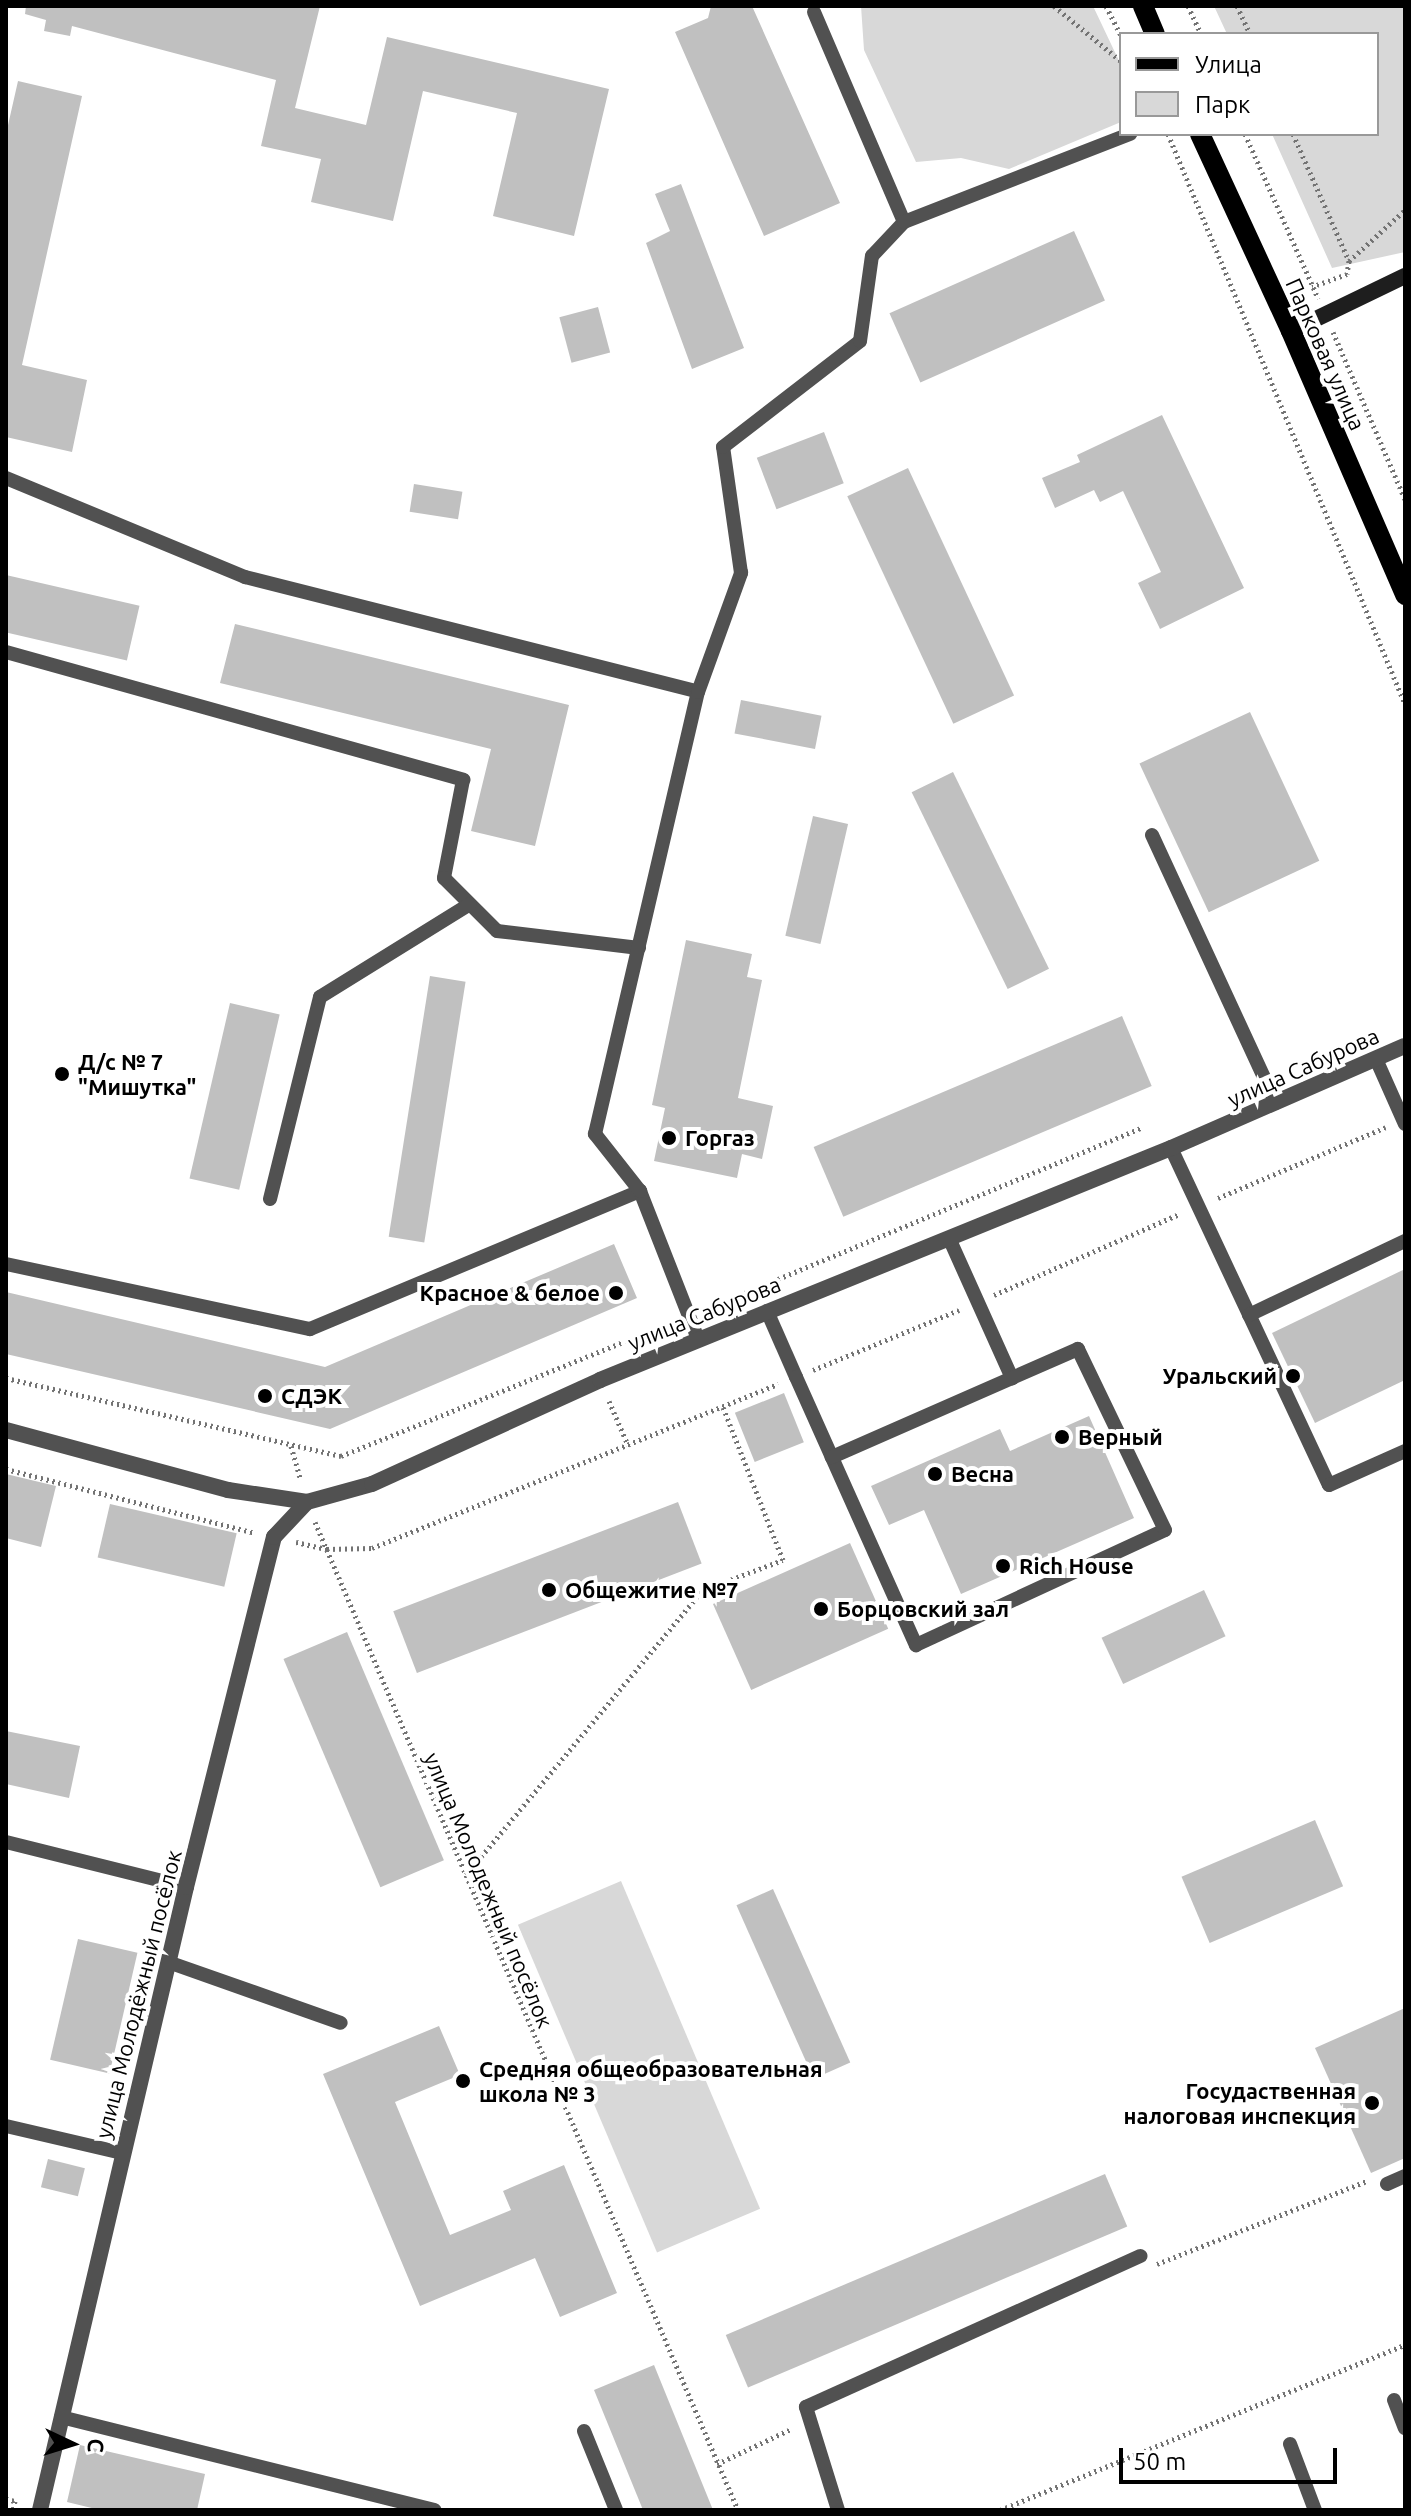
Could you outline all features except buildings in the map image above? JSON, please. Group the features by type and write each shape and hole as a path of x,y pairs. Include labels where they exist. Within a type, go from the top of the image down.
{"main road":[{"path":"1143,6 1154,32"},
{"name":"Парковая улица","path":"1201,136 1291,331 1405,595"}],"street":[{"path":"1291,331 1405,276"},
{"name":"улица Сабурова","path":"6,1430 228,1490 307,1502 372,1484 698,1339 1171,1148 1405,1046"},
{"name":"улица Молодёжный посёлок","path":"40,2510 122,2153 274,1537 307,1502"}],"lane":[{"path":"814,12 904,222"},
{"path":"698,1339 640,1191 595,1134 698,692 741,573 723,447 860,341 872,256 904,222 1125,136"},
{"path":"6,478 245,577 698,692"},
{"path":"6,652 463,780 444,878 497,931 639,948"},
{"path":"1152,835 1276,1103"},
{"path":"270,1199 320,997 470,904"},
{"path":"1376,1059 1404,1122"},
{"path":"1171,1148 1329,1485 1405,1451"},
{"path":"6,1264 310,1329 640,1191"},
{"path":"949,1238 1012,1378"},
{"path":"1249,1315 1405,1241"},
{"path":"767,1311 796,1377 916,1645 1165,1530 1078,1349 832,1457"},
{"path":"6,1842 186,1887"},
{"path":"168,1962 341,2023"},
{"path":"6,2126 122,2153"},
{"path":"1387,2184 1405,2176"},
{"path":"838,2510 806,2407 1140,2256"},
{"path":"1394,2400 1405,2428"},
{"path":"61,2417 435,2510"},
{"path":"584,2431 616,2510"},
{"path":"1290,2444 1315,2510"}],"path":[{"path":"1054,6 1119,59"},
{"path":"1106,6 1119,32"},
{"path":"1188,6 1200,32"},
{"path":"1237,6 1249,32"},
{"path":"1169,136 1405,704"},
{"path":"1246,136 1405,499"},
{"path":"1294,136 1349,261 1347,274 1312,287"},
{"path":"1349,261 1405,210"},
{"path":"6,1469 327,1549 372,1548 979,1302 1199,1206 1404,1122"},
{"path":"6,1378 341,1456 1143,1127"},
{"path":"466,1875 703,1590 783,1560 723,1407"},
{"name":"улица Молодежный посёлок","path":"291,1445 307,1502 738,2510"},
{"path":"1000,2510 1405,2345"},
{"path":"6,2499 15,2501 13,2510"}],"green space":[{"path":"861,6 1093,6 1119,61 1119,123 1009,169 961,158 916,162 864,50"},
{"path":"1214,6 1405,6 1405,252 1332,268 1273,136 1379,136 1379,32 1226,32"},
{"path":"621,1881 760,2209 657,2252 518,1925"}],"place":[{"name":"Д/с № 7 \"Мишутка\"","path":"62,1074"},
{"name":"Горгаз","path":"669,1138"},
{"name":"Красное & белое","path":"616,1293"},
{"name":"Уральский","path":"1293,1376"},
{"name":"СДЭК","path":"265,1396"},
{"name":"Верный","path":"1062,1437"},
{"name":"Весна","path":"935,1474"},
{"name":"Rich House","path":"1003,1566"},
{"name":"Общежитие №7","path":"549,1590"},
{"name":"Борцовский зал","path":"821,1609"},
{"name":"Средняя общеобразовательная школа № 3","path":"463,2081"},
{"name":"Госудаственная налоговая инспекция","path":"1372,2103"}]}
